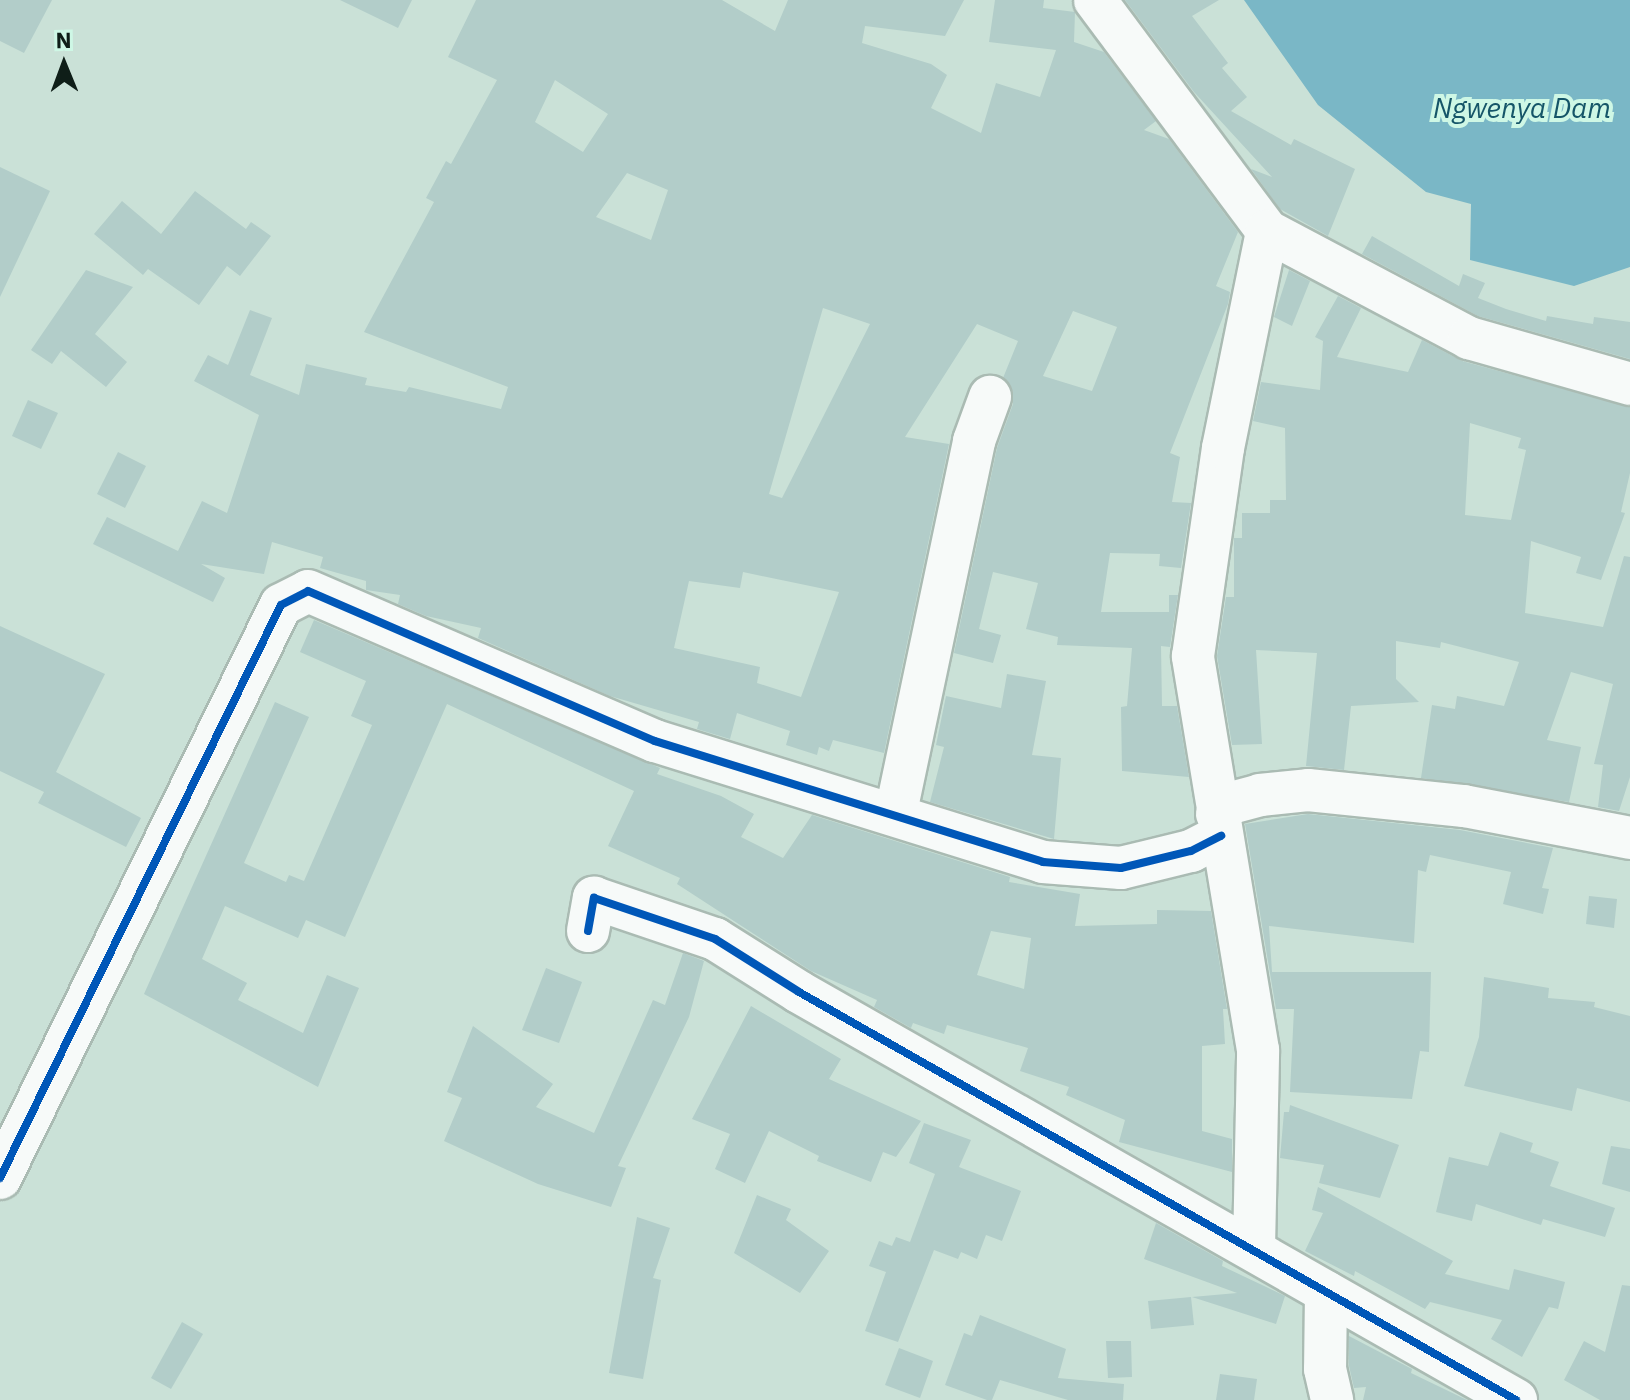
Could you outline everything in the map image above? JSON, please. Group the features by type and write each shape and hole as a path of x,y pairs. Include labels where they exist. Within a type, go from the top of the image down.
{"street":[{"path":"1095,0 1267,231 1469,338 1630,384"},
{"path":"1254,1248 1258,1050 1193,656 1223,448 1267,231"},
{"path":"896,812 974,441 990,397"},
{"path":"0,1178 281,605 308,591 655,741 896,812 966,839 1059,864 1121,868 1191,851 1219,825 1231,803 1260,795 1308,790 1464,806 1630,838"},
{"path":"588,931 594,898 715,939 799,992 1254,1248 1516,1400"},
{"path":"1326,1292 1325,1369 1332,1400"}],"water":[{"name":"Ngwenya Dam","path":"1244,0 1630,0 1630,267 1574,286 1470,260 1471,204 1426,192 1318,105"}],"building":[{"path":"0,0 52,0 24,53 0,41"},
{"path":"340,0 412,0 398,28"},
{"path":"476,0 722,0 775,31 788,0 964,0 945,36 865,26 862,43 931,64 947,75 931,108 981,133 996,83 1040,97 1056,50 989,42 995,0 1044,0 1043,8 1075,12 1074,42 1104,52 1156,121 1144,130 1169,139 1238,232 1216,286 1230,292 1228,304 1170,453 1180,457 1172,502 1191,503 1181,568 1159,566 1160,554 1110,553 1101,612 1169,612 1169,595 1178,595 1170,647 1161,646 1162,706 1177,706 1189,777 1122,771 1121,707 1127,706 1132,648 1057,645 1058,637 1026,629 1038,583 993,572 979,629 1001,635 993,663 954,653 997,448 1013,404 1013,392 1003,378 1018,341 977,324 905,437 949,444 884,753 833,740 829,751 819,747 817,755 786,745 790,731 737,713 730,739 697,729 699,722 610,696 478,638 481,628 426,616 398,604 400,595 366,590 366,581 320,568 323,557 272,542 264,574 201,564 225,578 213,602 93,544 107,517 178,551 202,501 227,513 259,415 194,381 208,355 228,365 250,310 272,318 250,375 299,395 306,364 367,378 365,385 406,392 409,387 501,409 508,387 364,332 434,202 426,198 446,161 451,164 497,80 448,57","holes":["555,80 608,114 583,152 535,122","627,173 668,190 651,240 596,217","823,308 870,324 782,498 769,494","1073,311 1117,327 1092,391 1043,376","743,572 839,592 801,697 757,683 760,667 674,648 689,581 740,588"]},
{"path":"1125,0 1219,0 1192,16 1228,63 1222,68 1247,97 1231,111 1291,145 1294,139 1355,169 1328,236 1280,209 1251,169 1272,177 1194,92"},
{"path":"0,167 50,191 0,297"},
{"path":"195,191 246,229 251,222 271,236 240,276 227,266 199,305 148,269 143,275 94,234 122,201 161,234"},
{"path":"1372,236 1459,286 1463,274 1485,283 1478,298 1506,309 1546,321 1547,316 1593,324 1594,317 1630,322 1630,359 1478,316 1362,254"},
{"path":"86,270 133,287 95,334 127,362 106,387 61,351 52,364 31,350"},
{"path":"1289,270 1310,281 1292,326 1274,317"},
{"path":"1338,296 1361,308 1337,357 1408,372 1422,340 1462,361 1630,407 1630,473 1621,512 1625,513 1601,580 1576,573 1581,557 1531,541 1525,613 1603,627 1624,556 1630,557 1630,777 1619,811 1598,807 1603,765 1594,764 1613,684 1571,672 1547,740 1581,747 1569,802 1421,778 1432,705 1455,709 1457,696 1504,706 1519,662 1441,642 1440,648 1396,641 1396,679 1419,702 1351,706 1344,770 1306,766 1317,653 1256,650 1262,744 1232,745 1217,656 1226,597 1234,597 1234,538 1242,538 1242,513 1270,513 1270,500 1286,500 1285,428 1253,421 1261,382 1320,390 1323,341 1315,337","holes":["1470,423 1521,438 1518,448 1526,450 1511,520 1465,515"]},
{"path":"28,400 58,413 41,449 12,436"},
{"path":"118,452 146,466 125,508 97,494"},
{"path":"314,620 660,768 657,774 721,796 754,814 741,837 783,858 812,815 1010,877 1009,882 1080,894 1075,926 1157,924 1157,910 1211,911 1227,1009 1223,1009 1225,1044 1202,1046 1202,1131 1232,1139 1232,1172 1119,1142 1125,1120 1066,1095 1069,1087 1020,1071 1028,1048 947,1025 944,1034 913,1023 911,1028 874,1007 877,1000 811,971 677,884 680,878 608,846 634,791 447,704 345,937 306,920 298,938 225,906 202,959 247,983 238,1000 303,1033 327,975 359,988 318,1087 144,994 275,702 309,717 244,863 286,882 289,875 304,881 372,725 351,716 366,681 300,652","holes":["991,931 1031,938 1024,989 977,975"]},
{"path":"0,626 105,674 56,772 141,818 126,847 38,803 44,792 0,771"},
{"path":"1007,674 1046,681 1032,755 1061,758 1054,839 930,802 944,747 936,745 946,696 1001,708"},
{"path":"1308,814 1460,830 1553,848 1542,888 1549,889 1543,914 1503,904 1511,872 1430,855 1426,872 1418,870 1414,943 1269,926 1272,972 1431,972 1429,1052 1420,1051 1412,1099 1290,1092 1294,1009 1276,1009 1245,824"},
{"path":"1589,896 1617,899 1614,928 1586,924"},
{"path":"683,953 704,961 689,1017 618,1166 626,1168 611,1207 538,1184 444,1141 462,1098 447,1092 473,1026 553,1084 536,1107 594,1133 653,1000 665,1005"},
{"path":"546,968 582,982 559,1043 522,1030"},
{"path":"1484,977 1549,988 1548,998 1595,1002 1594,1007 1630,1016 1630,1102 1577,1088 1572,1111 1464,1086 1479,1037"},
{"path":"751,1006 841,1059 829,1079 921,1121 896,1157 883,1152 871,1182 817,1161 819,1156 769,1131 745,1183 715,1169 730,1134 692,1119"},
{"path":"1290,1105 1399,1145 1380,1198 1319,1183 1324,1165 1280,1158 1284,1112 1289,1112"},
{"path":"924,1123 971,1140 959,1167 1021,1191 1002,1241 986,1235 977,1259 961,1252 958,1259 934,1250 898,1342 865,1331 886,1272 869,1266 879,1241 892,1246 896,1237 910,1242 935,1174 909,1163"},
{"path":"1500,1132 1533,1143 1530,1152 1559,1162 1550,1186 1615,1208 1605,1237 1543,1219 1541,1225 1476,1204 1472,1221 1436,1212 1449,1157 1488,1166"},
{"path":"1611,1146 1630,1149 1630,1192 1602,1184"},
{"path":"1318,1187 1453,1261 1445,1274 1509,1290 1514,1269 1565,1282 1558,1309 1549,1307 1522,1357 1491,1339 1502,1320 1430,1302 1425,1309 1355,1271 1354,1276 1305,1251 1323,1213 1312,1210"},
{"path":"757,1195 791,1209 786,1220 829,1251 800,1293 734,1253"},
{"path":"637,1217 670,1228 653,1278 661,1280 643,1379 609,1373"},
{"path":"1156,1223 1223,1261 1222,1266 1285,1296 1276,1324 1192,1297 1237,1293 1144,1259"},
{"path":"1622,1285 1630,1286 1630,1400 1600,1400 1564,1380 1584,1341 1605,1352"},
{"path":"1191,1297 1194,1325 1151,1329 1148,1301"},
{"path":"980,1315 1066,1349 1058,1378 1124,1384 1123,1400 1068,1400 1000,1380 992,1400 987,1400 945,1385 964,1333 972,1336"},
{"path":"182,1322 203,1334 171,1389 151,1378"},
{"path":"1349,1336 1412,1369 1411,1373 1467,1400 1363,1400 1366,1387 1354,1388 1349,1366"},
{"path":"1106,1341 1131,1341 1132,1377 1108,1378"},
{"path":"899,1348 933,1361 920,1398 885,1385"},
{"path":"1220,1374 1257,1379 1254,1400 1216,1400"}],"cycle path":[{"path":"0,1178 281,605 308,591 655,741 1043,862 1121,868 1191,851 1221,836"},
{"path":"588,931 594,898 715,939 799,992 1516,1400"}]}
